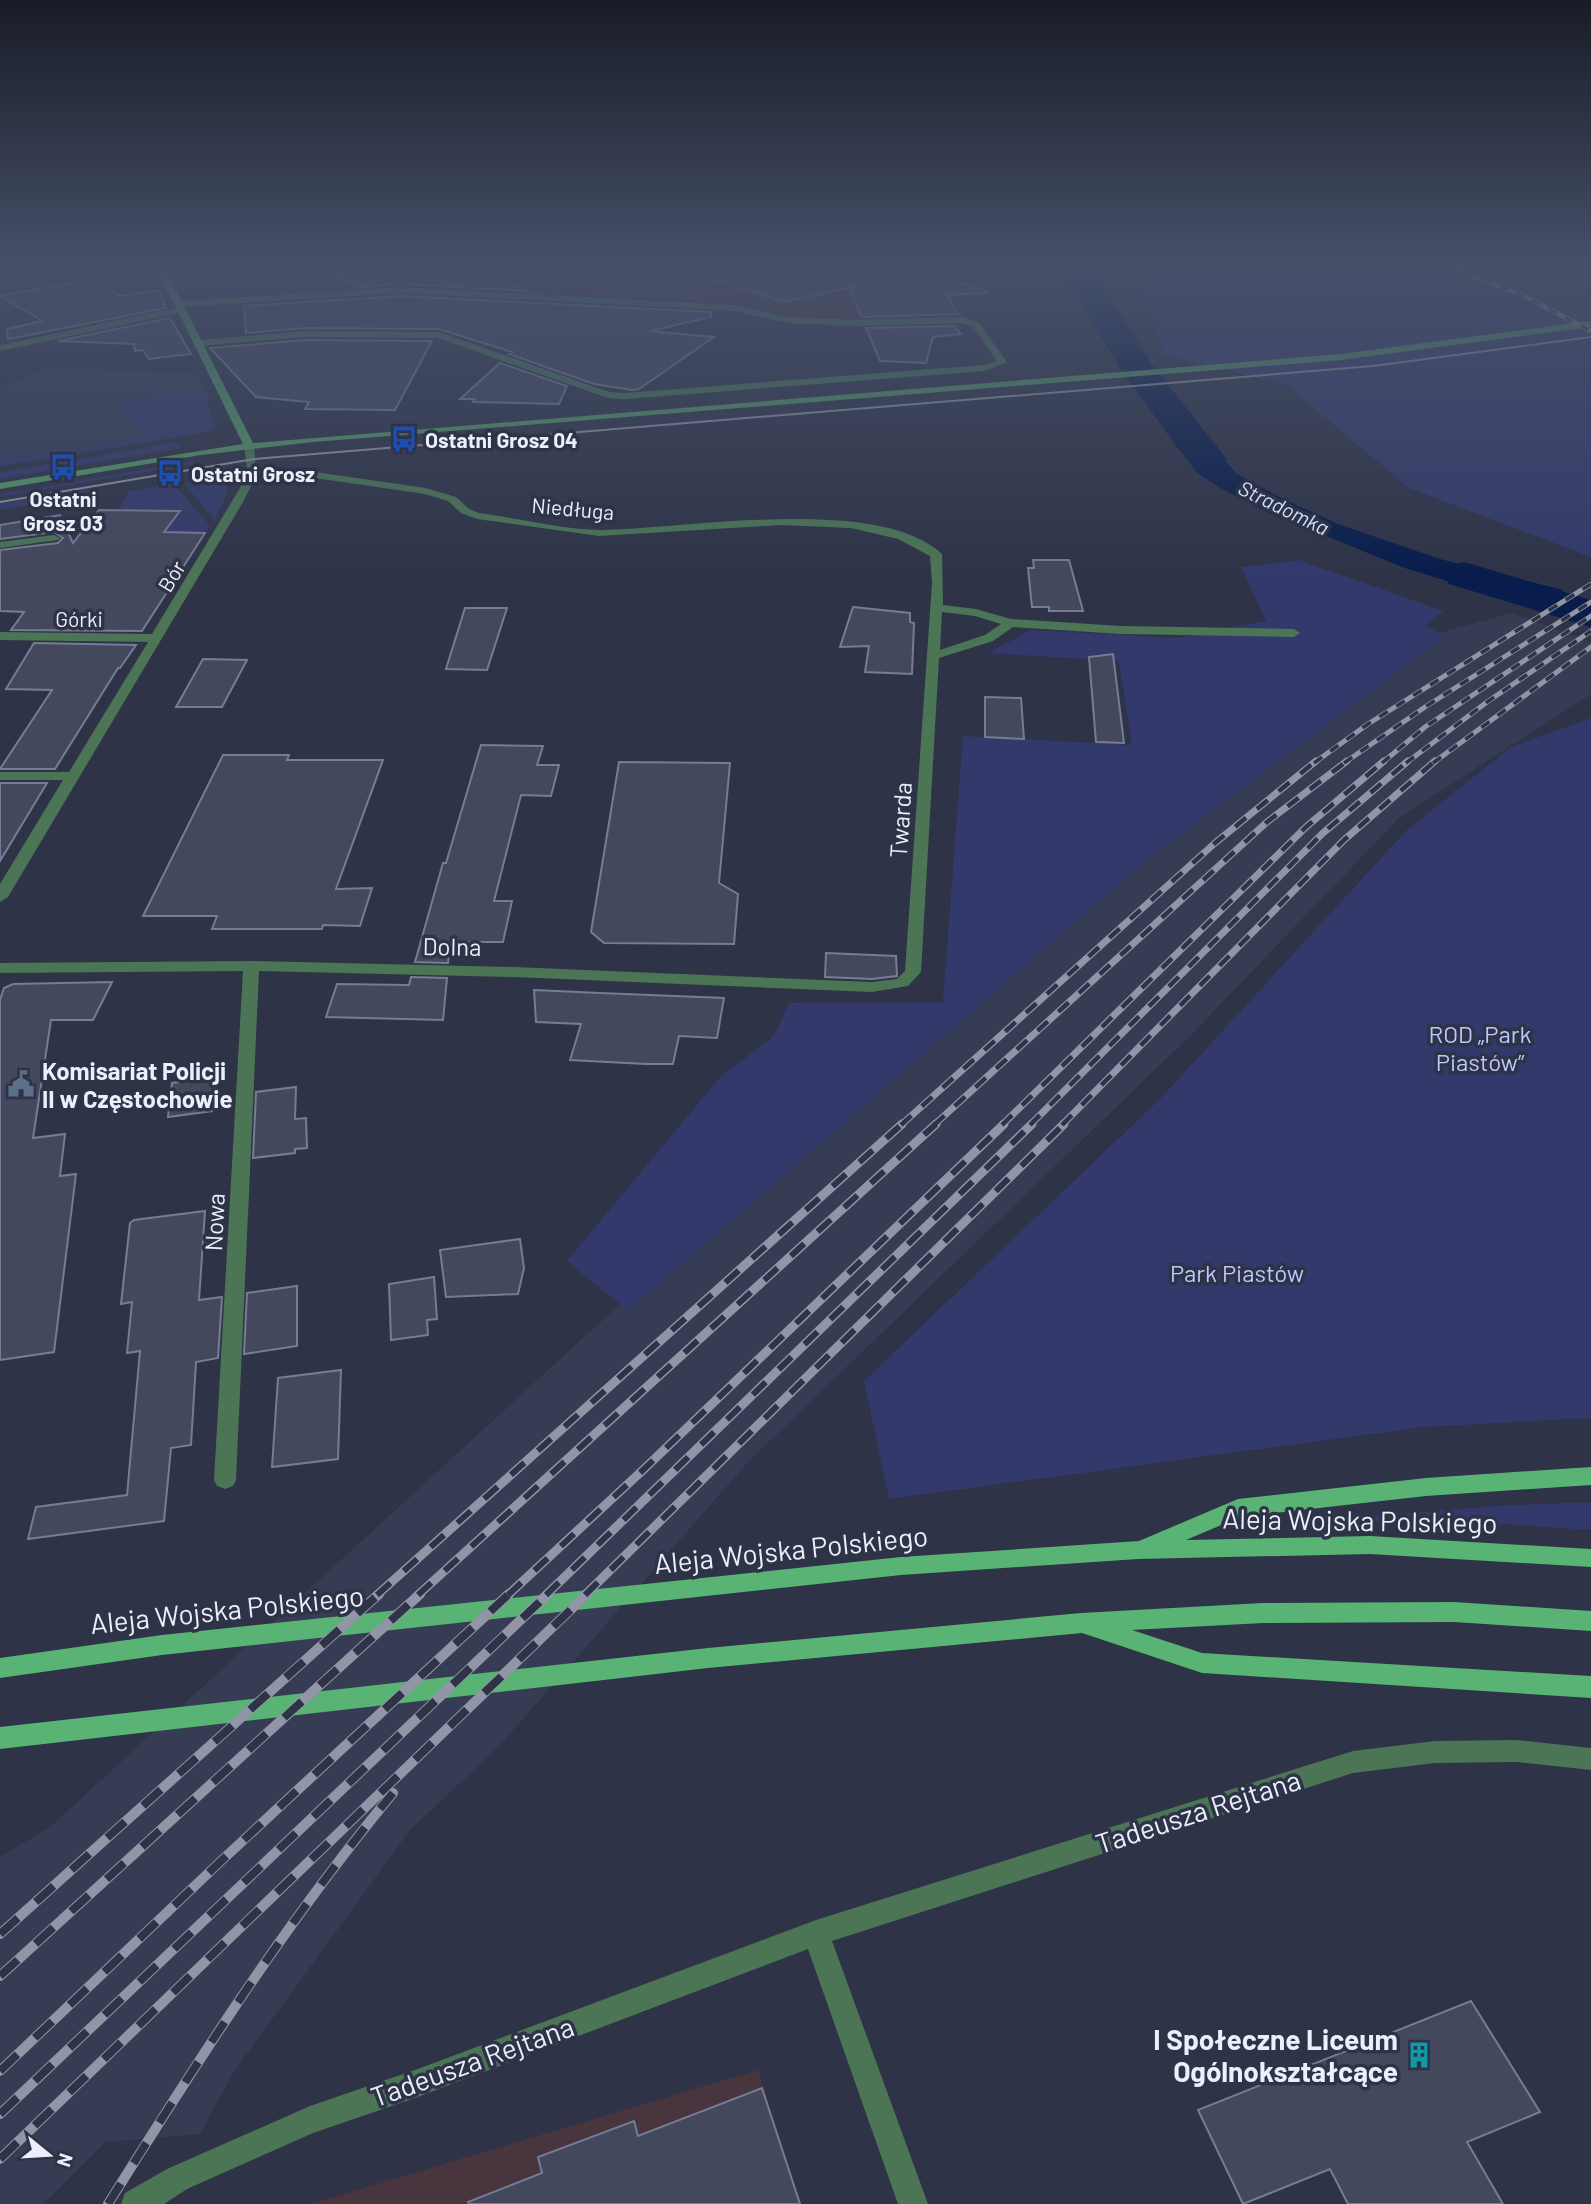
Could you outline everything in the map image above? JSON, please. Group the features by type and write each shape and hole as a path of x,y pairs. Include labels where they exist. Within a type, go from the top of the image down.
{"main road":[{"path":"1138,1550 1238,1508 1426,1487 1591,1476"},
{"name":"Aleja Wojska Polskiego","path":"0,1668 162,1645 901,1566 1138,1550 1370,1545 1591,1558"},
{"path":"0,1738 708,1658 1081,1623 1264,1613 1440,1612 1591,1621"},
{"path":"1081,1623 1202,1663 1591,1687"}],"street":[{"path":"212,370 254,458 252,475"},
{"path":"537,370 608,395 637,396 943,370"},
{"path":"0,486 249,445 1184,370"},
{"name":"Niedługa","path":"252,475 294,472 426,491 452,499 477,516 599,533 782,522 851,525 902,536 936,554"},
{"name":"Bór","path":"0,897 75,776 252,475"},
{"path":"0,545 54,538"},
{"name":"Twarda","path":"902,983 914,972 937,608 936,554"},
{"path":"937,608 976,613 1010,623 1134,631 1294,633"},
{"path":"934,656 989,638 1010,623"},
{"name":"Górki","path":"0,636 157,638"},
{"path":"0,776 75,776"},
{"name":"Dolna","path":"0,968 251,966 514,972 872,987 902,983"},
{"name":"Nowa","path":"225,1480 251,966"},
{"name":"Tadeusza Rejtana","path":"135,2204 177,2179 310,2119 415,2084 816,1933 1353,1762 1435,1752 1516,1751 1591,1759"},
{"path":"816,1933 913,2204"}],"shaded area":[{"path":"42,370 195,373 208,394 207,404 215,426 208,432 29,462 0,461 0,387"},
{"path":"1512,613 1591,642 1591,694 1399,818 1191,1035 749,1461 499,1746 410,1830 233,2073 200,2134 105,2142 43,2204 0,2204 0,1857 50,1827 923,1026 1409,641"},
{"path":"758,2070 799,2204 310,2204"}],"green space":[{"path":"1225,370 1591,370 1591,557 1409,488 1286,385"},
{"path":"189,390 208,394 207,404 215,425 210,431 93,451 90,446 144,437 118,404"},
{"path":"177,442 182,448 0,479 0,472"},
{"path":"80,448 82,453 0,466 0,454 30,456"},
{"path":"193,461 194,464 0,497 0,494"},
{"path":"228,475 226,495 215,521 184,483"},
{"path":"174,484 210,526 205,533 162,532 179,512 119,510 129,491"},
{"path":"93,488 96,493 0,510 0,504"},
{"path":"1299,560 1443,611 1425,625 1444,637 1144,862 628,1311 567,1261 721,1076 774,1036 789,1003 943,1002 963,736 1132,745 1119,661 988,653 1031,630 1177,638 1266,621 1241,567"},
{"name":"Park Piastów","path":"1591,718 1591,1418 1423,1427 889,1499 864,1381 1159,1100 1406,831 1511,747"},
{"path":"1591,1502 1591,1530 1488,1523 1310,1521 1496,1506"}],"water":[{"path":"1165,390 1236,473 1283,499 1338,524 1440,559 1563,590 1540,604 1486,593 1405,568 1267,512 1197,473 1137,391"}],"building":[{"path":"231,370 417,370 395,410 305,409 309,402 256,397"},
{"path":"492,370 520,370 567,386 559,404 473,402 475,399 460,399"},
{"path":"554,370 667,370 639,389 594,384"},
{"path":"99,510 180,511 164,532 205,533 142,631 11,630 24,612 0,611 0,550 58,543 63,538 54,532 0,539 0,525 60,515 73,543"},
{"path":"1033,560 1069,560 1083,611 1049,611 1049,607 1032,607 1028,568 1034,568"},
{"path":"853,607 910,613 910,622 914,623 912,674 865,672 869,646 840,647"},
{"path":"465,608 507,608 487,670 446,669"},
{"path":"34,643 136,645 118,668 55,769 0,769 52,690 6,689"},
{"path":"1113,654 1124,743 1096,742 1089,657"},
{"path":"203,659 247,660 222,707 176,707"},
{"path":"985,697 1021,698 1024,739 985,737"},
{"path":"481,745 543,746 537,765 559,765 551,796 521,795 494,901 512,901 503,942 450,942 448,963 415,962 443,863 446,863"},
{"path":"223,755 289,755 287,760 383,760 336,889 372,888 360,926 323,925 322,929 212,929 217,916 143,916"},
{"path":"619,762 730,763 719,883 738,894 734,944 604,943 591,932"},
{"path":"0,783 47,783 0,861"},
{"path":"826,953 896,956 897,976 872,979 825,977"},
{"path":"411,977 447,978 443,1020 326,1017 337,984 409,985"},
{"path":"112,982 93,1020 51,1020 33,1138 65,1134 60,1176 76,1174 54,1352 0,1360 0,1000 4,988 13,984"},
{"path":"534,990 724,998 717,1038 679,1036 673,1064 646,1064 570,1060 581,1024 536,1022"},
{"path":"214,1078 212,1111 168,1117 172,1083"},
{"path":"296,1087 295,1119 306,1118 307,1148 295,1149 295,1153 253,1158 256,1092"},
{"path":"205,1211 199,1300 222,1297 218,1358 196,1362 191,1445 171,1448 164,1521 28,1539 36,1507 127,1495 140,1351 127,1353 132,1302 121,1304 130,1223 134,1220"},
{"path":"520,1239 524,1268 518,1294 446,1297 440,1250"},
{"path":"434,1277 437,1319 427,1320 428,1335 391,1340 389,1284"},
{"path":"297,1286 297,1346 244,1354 247,1293"},
{"path":"341,1370 338,1459 272,1467 278,1378"},
{"name":"I Społeczne Liceum Ogólnokształcące","path":"1471,2001 1540,2112 1467,2142 1503,2204 1348,2204 1330,2169 1243,2204 1198,2110"},
{"path":"762,2088 800,2204 468,2202 542,2173 538,2157 634,2121 638,2136"}],"waterway":[{"name":"Stradomka","path":"1138,370 1208,459"},
{"name":"Stradomka","path":"1464,575 1591,614"}],"tram line":[{"path":"0,502 254,459 1327,370"}],"railway":[{"path":"1314,763 1368,724 1591,584"},
{"path":"1344,763 1425,707 1591,602"},
{"path":"1382,763 1425,727 1591,616"},
{"path":"1406,763 1487,702 1591,631"},
{"path":"1433,763 1591,647"},
{"path":"901,1125 1215,843 1316,761"},
{"path":"934,1125 1267,822 1347,761"},
{"path":"1002,1125 1306,827 1384,761"},
{"path":"1030,1125 1323,833 1408,761"},
{"path":"1062,1125 1344,840 1435,761"},
{"path":"377,1595 902,1124"},
{"path":"418,1595 936,1124"},
{"path":"508,1595 643,1470 1004,1124"},
{"path":"546,1595 1032,1124"},
{"path":"585,1595 1064,1124"},
{"path":"0,1934 379,1594"},
{"path":"0,1976 420,1594"},
{"path":"0,2071 221,1861 509,1594"},
{"path":"0,2114 548,1594"},
{"path":"0,2159 587,1594"},
{"path":"108,2204 279,1942 393,1793"}],"place":[{"name":"Ostatni Grosz 04","path":"404,439"},
{"name":"Ostatni Grosz 03","path":"63,467"},
{"name":"Ostatni Grosz","path":"170,473"},
{"name":"Komisariat Policji II w Częstochowie","path":"21,1084"},
{"name":"I Społeczne Liceum Ogólnokształcące","path":"1419,2055"}],"park label":[{"name":"ROD „Park Piastów”","path":"1480,1047"}]}
